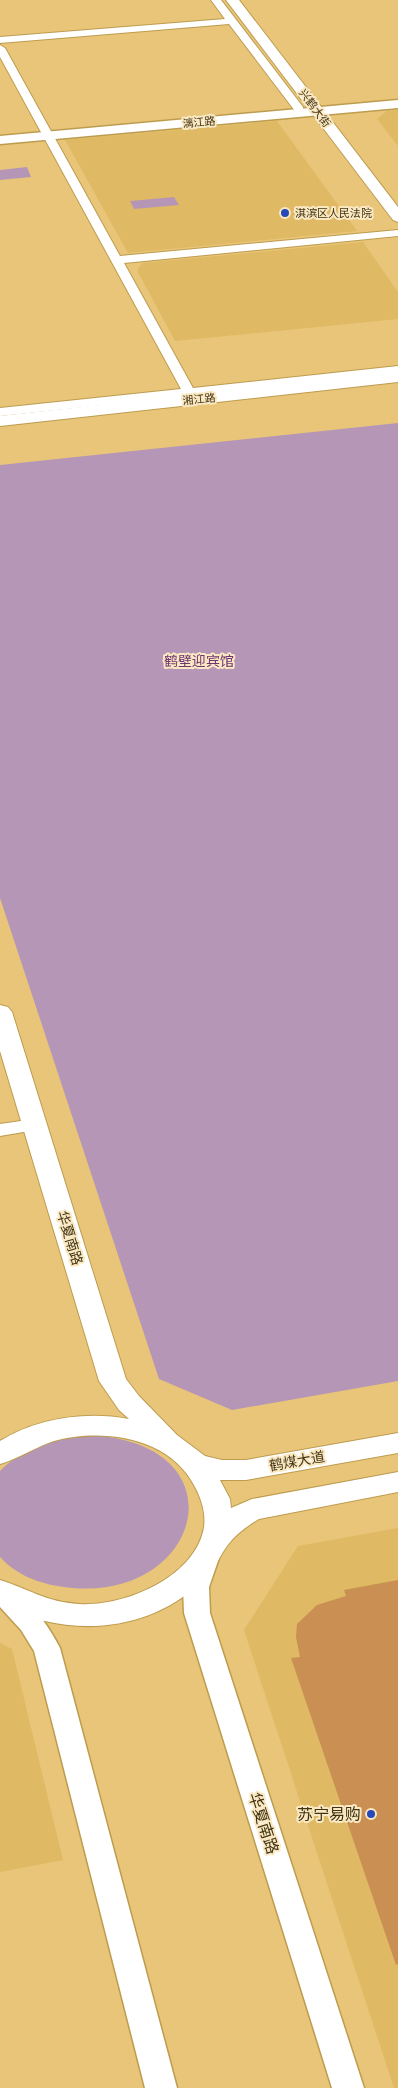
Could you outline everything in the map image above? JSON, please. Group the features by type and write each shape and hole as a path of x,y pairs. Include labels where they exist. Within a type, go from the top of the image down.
{"main road":[{"name":"兴鹤大街","path":"232,0 398,199"},
{"name":"兴鹤大街","path":"244,0 398,217"},
{"name":"湘江路","path":"0,421 398,377"},
{"name":"湘江路","path":"0,437 398,393"},
{"name":"华夏南路","path":"0,1012 113,1381 130,1403 172,1446"},
{"name":"鹤煤大道","path":"0,1454 28,1438 47,1431 88,1425 130,1429 149,1434 172,1446 196,1465 207,1478 216,1501 218,1525 210,1549"},
{"name":"鹤煤大道","path":"196,1465 222,1470 246,1470 398,1443"},
{"path":"1,1592 33,1607 52,1612 91,1616 112,1614 140,1606 167,1595 196,1571 210,1549 237,1518 252,1510 398,1482"}],"street":[{"path":"216,0 299,109"},
{"path":"0,40 232,21"},
{"path":"0,48 188,392"},
{"name":"漓江路","path":"0,138 398,102"},
{"name":"漓江路","path":"47,134 299,109 322,109"},
{"path":"116,260 398,233"},
{"path":"0,412 398,370"},
{"path":"0,1130 35,1125"},
{"name":"华夏南路","path":"210,1549 196,1587 197,1613 348,2088"},
{"path":"1,1592 30,1623 47,1648 161,2088"}],"shaded area":[{"path":"398,110 398,146 377,119 387,111"},
{"path":"277,121 357,231 128,253 65,140"},
{"path":"363,242 398,292 398,319 175,341 138,272 138,268 143,263"},
{"path":"398,1528 398,2088 394,2088 244,1630 298,1546"},
{"path":"0,1643 12,1649 63,1860 0,1872"}],"green space":[{"path":"27,167 31,177 0,180 0,170"},
{"path":"174,197 179,205 134,209 130,201"},
{"name":"鹤壁迎宾馆","path":"398,423 398,1381 232,1410 159,1379 0,898 0,465"},
{"path":"85,1435 136,1444 170,1464 186,1490 187,1520 174,1549 149,1572 111,1586 64,1587 46,1584 21,1574 0,1557 0,1471 29,1450 61,1439"}],"building":[{"name":"苏宁易购","path":"398,1580 398,1964 396,1965 291,1658 300,1657 296,1637 297,1624 317,1605 346,1596 344,1590"}],"place":[{"name":"淇滨区人民法院","path":"285,213"},
{"name":"苏宁易购","path":"371,1814"}]}
